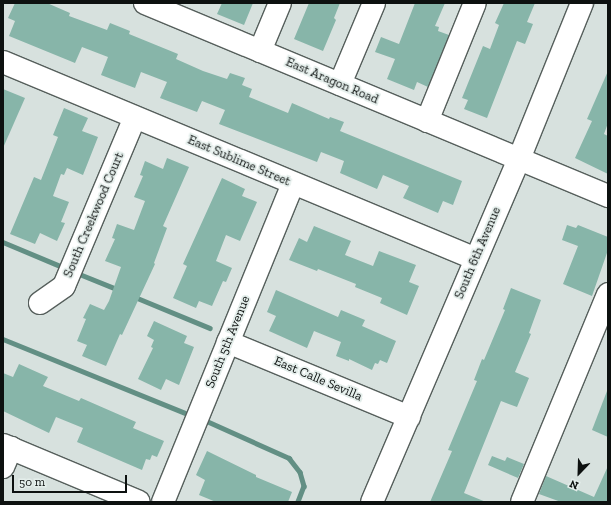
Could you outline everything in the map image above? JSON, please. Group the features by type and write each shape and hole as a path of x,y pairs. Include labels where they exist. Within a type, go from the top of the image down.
{"street":[{"name":"East Aragon Road","path":"145,3 179,10 260,51 608,196"},
{"path":"260,51 280,3"},
{"path":"340,84 374,3"},
{"path":"427,121 475,3"},
{"name":"South 6th Avenue","path":"372,502 476,259 582,3"},
{"name":"East Sublime Street","path":"3,62 476,259"},
{"name":"South Creekwood Court","path":"40,303 64,286 135,117"},
{"name":"South 5th Avenue","path":"163,502 293,183"},
{"path":"522,502 608,294"},
{"name":"East Calle Sevilla","path":"228,342 408,417"},
{"path":"6,454 138,502"}],"building":[{"path":"15,3 47,3 70,13 69,16 107,30 110,23 130,31 129,34 178,54 176,59 203,71 227,79 230,73 245,78 242,85 252,89 249,97 288,113 292,103 329,119 330,117 344,122 340,131 462,181 453,205 443,201 438,213 403,198 409,186 383,175 377,189 340,173 344,161 321,152 317,162 219,124 225,110 202,101 197,112 160,98 167,82 141,72 135,88 101,75 108,57 82,47 75,63 9,36 15,21 8,18"},
{"path":"222,3 253,3 244,25 217,14"},
{"path":"309,3 340,3 334,18 336,20 323,51 294,39"},
{"path":"415,3 445,3 435,26 439,27 438,31 449,35 428,87 417,82 414,90 387,79 395,59 375,52 381,37 399,44"},
{"path":"504,3 535,3 527,22 533,24 525,44 517,41 487,118 464,109 468,100 462,98 483,46 490,49 499,25 495,23"},
{"path":"608,71 608,123 604,134 608,136 608,174 575,158 592,121 587,119"},
{"path":"3,89 25,98 3,148"},
{"path":"64,108 88,118 82,131 98,137 83,175 67,168 64,175 61,174 53,196 69,202 61,222 65,223 57,241 40,233 35,244 10,234 34,177 41,180 58,137 53,135"},
{"path":"167,158 189,167 163,226 167,228 154,263 155,264 122,335 120,334 106,366 82,356 87,345 77,341 86,319 83,318 90,304 104,310 109,301 121,267 105,261 115,239 112,238 117,224 134,230 145,201 134,197 143,176 140,175 145,161 163,169"},
{"path":"222,178 245,189 242,196 257,202 240,241 226,235 216,261 232,268 226,282 223,281 212,306 199,301 196,308 173,298 187,266 183,264"},
{"path":"567,225 576,228 578,225 608,237 608,250 592,296 563,284 578,246 562,240"},
{"path":"314,226 351,241 345,255 373,266 379,251 416,265 409,282 419,286 407,315 380,303 382,298 355,287 356,284 318,269 317,271 289,260 299,238 307,242"},
{"path":"511,288 541,300 529,333 531,334 515,372 529,378 517,407 501,401 464,493 486,502 430,502 452,451 448,450 477,381 474,380 482,359 484,360 505,310 503,309"},
{"path":"276,290 338,317 341,310 365,320 362,326 396,341 387,363 380,360 378,364 375,363 372,370 349,359 349,361 336,356 341,342 314,331 307,348 269,331 276,316 267,312"},
{"path":"154,321 187,336 184,343 194,347 179,385 166,379 161,390 138,379 153,348 151,347 154,340 147,336"},
{"path":"19,364 48,377 43,386 79,401 81,398 136,422 133,428 164,441 157,457 152,455 150,460 146,459 142,470 77,442 83,428 56,417 49,433 3,411 3,373 13,377"},
{"path":"608,391 608,437 592,430"},
{"path":"207,451 256,475 256,477 292,492 288,502 216,502 199,495 205,480 196,475"},
{"path":"492,456 505,461 507,457 524,464 518,478 488,465"},
{"path":"608,466 608,502 561,502 539,494 546,476 594,497"}],"waterway":[{"path":"3,242 58,265"},
{"path":"82,275 119,290"},
{"path":"135,297 210,328"},
{"path":"3,339 185,413"},
{"path":"209,422 289,458 300,472 304,486 298,502"}]}
